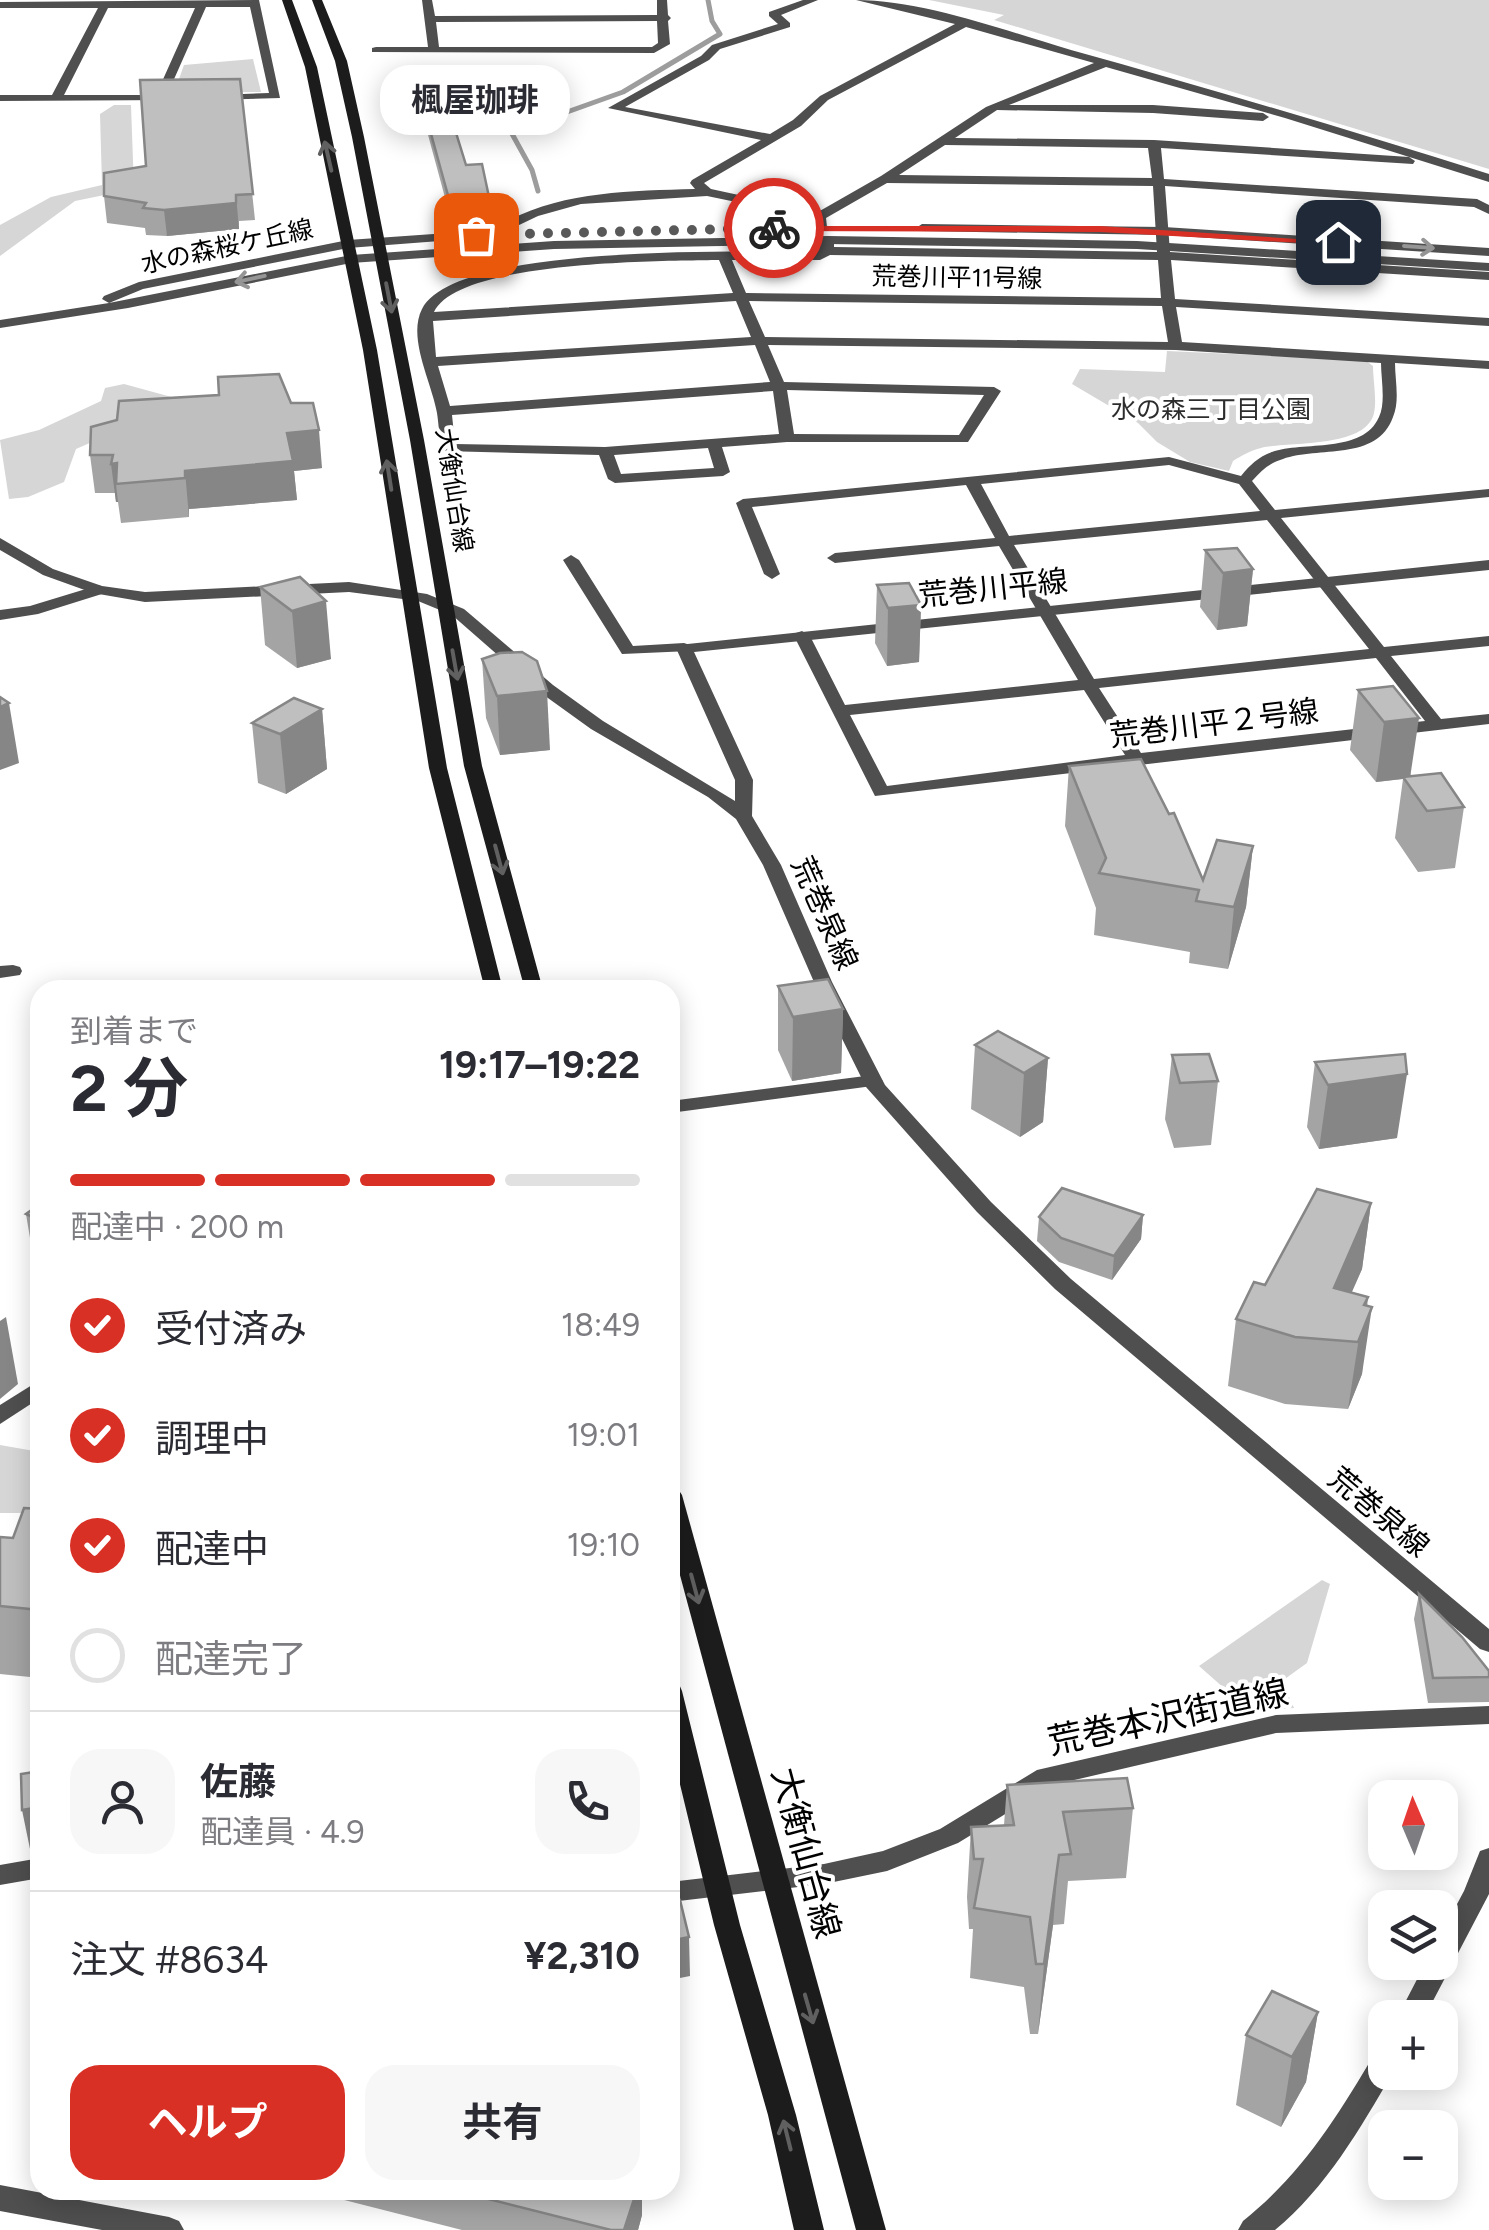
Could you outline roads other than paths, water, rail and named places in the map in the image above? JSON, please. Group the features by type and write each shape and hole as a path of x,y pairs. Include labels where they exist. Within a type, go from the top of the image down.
{"main road":[{"path":"287,0 311,67 349,252 438,768 491,980"},
{"name":"大衡仙台線","path":"316,0 341,62 417,440 473,766 531,980"},
{"name":"大衡仙台線","path":"680,1532 872,2230"},
{"path":"680,1730 726,1925 782,2115 810,2230"}],"street":[{"path":"427,0 434,50"},
{"path":"376,50 654,50 664,44 666,18 662,0"},
{"path":"771,138 614,108 706,58 716,48 786,25 773,14 814,0"},
{"path":"861,0 965,24 1303,119 1489,178"},
{"path":"3,6 254,2 276,96 207,98"},
{"path":"160,98 200,3"},
{"path":"56,98 104,6"},
{"path":"430,19 666,18"},
{"path":"965,24 848,84 771,138 696,183 707,192 824,234 1489,252"},
{"path":"444,411 778,386 994,391 963,439 787,438 605,451 448,448 425,317 432,300 464,280 522,266 820,256 824,234 885,179 990,108 1102,64"},
{"path":"0,98 176,98"},
{"path":"990,108 1153,109 1303,119"},
{"path":"942,142 1154,144 1439,163"},
{"path":"1154,144 1165,244 1166,302 1176,346"},
{"path":"885,179 1160,182 1478,203 1489,210"},
{"path":"513,223 533,211 611,198 707,192"},
{"name":"水の森桜ケ丘線","path":"0,324 128,304 379,248 824,234"},
{"path":"824,234 1165,244 1489,267"},
{"path":"1165,244 1489,276"},
{"path":"724,257 778,386 787,438"},
{"name":"荒巻川平11号線","path":"425,317 738,297 1166,302 1489,322"},
{"path":"430,362 758,342 1176,346 1489,365"},
{"path":"1244,481 1257,463 1274,454 1350,444 1374,434 1387,416 1388,358"},
{"path":"605,451 615,480 722,472 714,443"},
{"path":"772,574 743,503 1169,461 1244,481 1437,725"},
{"path":"972,482 1042,610 1136,759"},
{"path":"836,558 1489,493"},
{"name":"荒巻泉線","path":"0,544 48,572 98,590 145,597 349,587 421,597 458,612 559,698 597,724 714,792 743,816 772,866 814,965 873,1081 984,1207 1062,1284 1489,1643"},
{"name":"荒巻川平線","path":"571,560 628,651 1489,566"},
{"path":"0,615 32,611 98,590"},
{"name":"荒巻川平２号線","path":"802,636 881,792 1489,719"},
{"path":"840,711 1489,641"},
{"path":"684,648 744,780 743,816"},
{"path":"680,1106 873,1081"},
{"path":"0,1416 30,1394"},
{"name":"荒巻本沢街道線","path":"680,1891 824,1874 887,1861 950,1836 1046,1777 1276,1724 1489,1715"},
{"path":"1458,1928 1489,1858"},
{"path":"0,1875 30,1870"},
{"path":"1253,2230 1270,2218 1320,2164 1368,2088"},
{"path":"0,2198 168,2230"}],"waterway":[{"path":"538,191 532,170 511,132 623,92 720,34 712,21 708,0"}],"place":[{"name":"楓屋珈琲","path":"476,235"}],"park label":[{"name":"水の森三丁目公園","path":"1211,409"}]}
